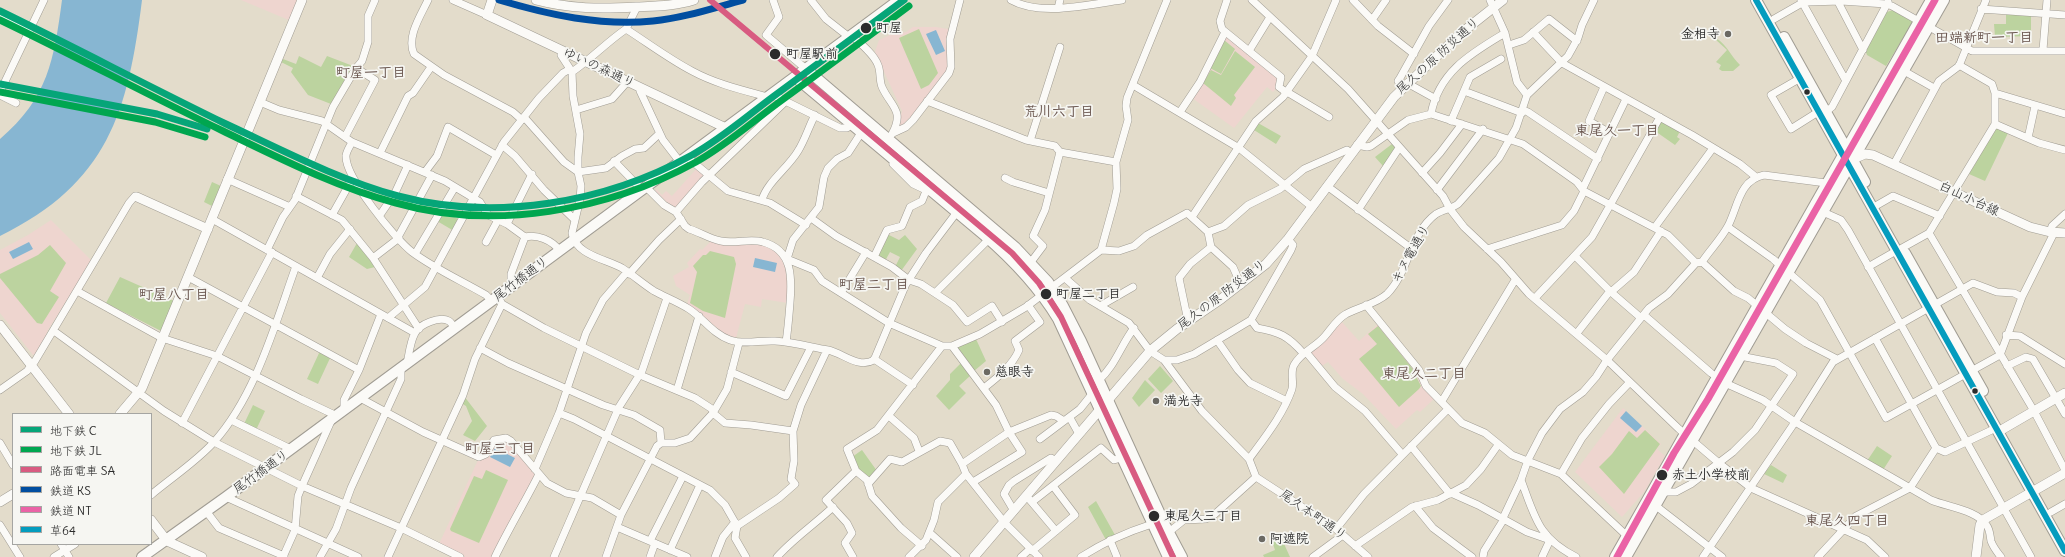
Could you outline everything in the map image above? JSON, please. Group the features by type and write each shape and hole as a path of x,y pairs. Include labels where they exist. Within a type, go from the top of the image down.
{"main road":[{"name":"尾竹橋通り","path":"142,557 167,541 226,498 455,328 497,301 514,284 899,0"},
{"path":"1756,0 1824,113 1846,156 1858,184 1875,206"},
{"path":"1763,0 1774,19 1802,77"},
{"path":"1626,557 1694,441 1740,356 1789,273 1842,178 1846,156 1854,133 1931,0"},
{"path":"1615,557 1826,183 1834,170 1846,156 1865,138 1944,0"},
{"path":"806,69 889,137 963,202 1031,262 1052,286 1099,380 1168,531 1182,557"},
{"path":"794,77 930,192 989,239 1010,258 1042,294 1058,319 1099,411 1168,557"},
{"path":"1824,113 1834,117 1843,129 1854,133"},
{"path":"1824,113 1840,134 1846,156 1860,172 1875,206 2000,428 2065,550"},
{"path":"2034,490 2051,512 2065,538"}],"street":[{"path":"0,92 44,0"},
{"path":"121,413 139,393 302,0"},
{"path":"182,423 270,251 283,217 296,196 325,122 356,68 362,61 368,42 368,16 375,0"},
{"path":"428,0 414,29 412,50 416,56 431,67 523,118 564,162 578,172 606,168 614,161 635,149 644,148 659,134"},
{"path":"453,0 487,15 492,0"},
{"path":"536,0 579,9 639,5 679,5 694,0"},
{"path":"773,0 779,17 766,35 806,69"},
{"path":"811,0 826,19 850,36 878,64 881,85 897,109 898,116 889,137 881,149"},
{"path":"889,137 909,124 949,73 952,67 950,39 960,0"},
{"path":"1011,0 1025,6 1058,8 1122,0"},
{"path":"1058,8 1060,0"},
{"path":"614,161 644,189 676,212 682,219 685,226 712,239 736,243 755,241 764,242 772,246 787,259 814,270 822,281 889,323 942,346 952,346 980,334 1028,306 1052,286 1065,278 1101,250 1117,189 1116,162 1128,120 1126,106 1128,98 1167,0"},
{"path":"1227,0 1220,21 1220,26 1225,32 1281,77 1279,87 1329,117"},
{"path":"1252,0 1348,89 1437,190 1464,227 1502,262 1515,280 1607,360 1685,434 1751,488 1867,540 1885,557"},
{"path":"1192,217 1262,114 1287,92 1312,56 1336,0"},
{"path":"1353,0 1372,20 1414,54"},
{"path":"1372,20 1386,0"},
{"path":"1436,99 1404,86 1398,81 1429,26 1448,0"},
{"name":"尾久の原 防災通り","path":"974,557 1014,511 1029,499 1056,461 1150,351 1188,321 1241,285 1266,264 1288,239 1375,119 1404,86 1492,3 1503,0"},
{"path":"1492,3 1509,45 1517,82 1527,95 1562,63 1577,41 1594,0"},
{"path":"1894,164 1934,88 1939,81 1959,65 1986,0"},
{"path":"2043,50 2047,0"},
{"path":"1802,1 1846,80"},
{"path":"1774,19 1802,1 1887,2 1928,28 1972,51 2065,51"},
{"path":"1837,1 1863,50"},
{"path":"1802,77 1771,95 1791,129 1824,113 1832,107 1887,2"},
{"path":"388,318 426,287 496,155 502,145 539,98 563,73 586,62 607,42 626,29 639,5"},
{"path":"1981,9 2065,14"},
{"path":"0,14 30,29"},
{"name":"ゆいの森通り","path":"487,15 726,128"},
{"path":"1249,51 1270,17"},
{"path":"1509,45 1524,40 1549,19 1577,41"},
{"path":"626,29 691,71 725,85 786,101 843,129 851,125"},
{"path":"1180,112 1200,82 1225,32"},
{"path":"1533,32 1562,63 1660,117 1740,164 1756,176"},
{"path":"1431,114 1436,99 1446,80 1458,63 1505,33"},
{"path":"1030,141 1060,47"},
{"path":"563,51 562,55 571,70 580,134 578,172 581,186 572,233 574,240 589,253 615,264 667,298 699,316 715,332 739,343 756,341 786,342 827,350 857,362 870,363 874,359 908,280 954,210 963,202"},
{"path":"1451,121 1470,77 1501,59"},
{"path":"1868,267 1929,233 1955,193 1995,124 1995,93 1992,84 1959,65"},
{"path":"380,154 408,96 413,93 431,67"},
{"path":"345,137 375,80 356,68"},
{"path":"1904,71 1934,88"},
{"path":"576,110 612,99 628,81"},
{"path":"1133,84 1239,148 1284,186 1312,207"},
{"path":"1604,87 1589,121 1610,133"},
{"path":"641,88 640,91 659,134 684,159 710,175 728,191 744,197 762,200 806,225"},
{"path":"1464,91 1522,112 1528,112 1598,159"},
{"path":"1995,93 2065,114"},
{"path":"0,95 16,103"},
{"name":"キヌ電通り","path":"1249,459 1276,421 1287,401 1292,388 1294,365 1304,352 1324,338 1344,314 1384,296 1392,288 1400,277 1412,249 1428,222 1436,213 1450,209 1458,204 1499,158 1510,139 1522,112 1527,95"},
{"path":"1487,249 1562,225 1574,211 1626,99"},
{"path":"676,212 710,175 786,101"},
{"path":"927,101 1030,141 1055,146 1060,152 1116,162"},
{"path":"260,102 279,110 325,122 352,142 408,165 455,187 480,202 488,215 507,224 524,237 538,236 556,246 560,251"},
{"path":"2028,138 2035,106"},
{"path":"1208,232 1224,226 1248,206 1284,186 1304,169 1346,150 1367,147 1408,120 1431,114 1510,139 1530,148 1584,190 1658,229 1678,243 1734,291 1748,298 1806,343 1837,359"},
{"path":"762,200 767,187 776,180 798,151 815,115"},
{"path":"1536,298 1592,237 1660,117"},
{"path":"1422,173 1440,153 1462,124"},
{"path":"1995,124 2028,138 2065,150"},
{"path":"373,258 399,238 437,156 448,127 496,155"},
{"path":"1437,190 1483,130"},
{"path":"786,342 792,290 787,259 793,240 811,218 821,200 824,177 828,168 837,159 848,153 861,133"},
{"path":"352,142 346,155 347,165 354,179 368,203 415,254 581,347 640,375 695,398 712,409 713,413 729,425 751,425 793,431"},
{"path":"502,145 515,156 532,174 544,190 574,219"},
{"path":"1358,210 1399,148"},
{"path":"1577,334 1610,291 1634,272 1658,229 1713,148"},
{"path":"1031,262 1043,246 1033,236 1045,210 1060,152"},
{"name":"白山小台線","path":"1846,156 1865,154 1875,156 2030,227 2059,234"},
{"path":"380,215 395,193 408,165"},
{"path":"507,224 532,174"},
{"path":"1483,557 1484,551 1503,519 1521,480 1528,460 1542,433 1560,409 1583,392 1596,377 1607,360 1642,316 1656,301 1668,294 1699,262 1728,227 1745,187 1756,176 1770,175 1826,183"},
{"path":"1005,178 1013,182 1049,193"},
{"path":"227,179 290,207"},
{"path":"332,215 350,183 354,179"},
{"path":"1327,186 1412,249"},
{"path":"415,254 455,187"},
{"path":"874,257 887,230 902,226 910,207 922,201 930,192"},
{"path":"0,390 31,366 54,331 129,203 135,196 208,229"},
{"path":"296,196 342,220 373,258 417,331"},
{"path":"1875,206 1893,196 1940,216"},
{"path":"1823,212 1840,220 1848,230 2031,557"},
{"path":"1101,250 1119,251 1134,246 1147,235 1187,213 1208,232 1211,247 1233,268 1241,285"},
{"path":"1728,227 1780,265 1820,300 1886,418 2000,355 2006,335 2022,296 2059,234 2052,226 2065,214"},
{"path":"811,218 836,236 866,252 908,280 920,284 935,293 953,305 967,322 992,306 1002,322"},
{"path":"212,219 388,318 417,331"},
{"path":"495,557 512,521 518,514 537,472 559,413 566,388 586,332 603,300 659,240 682,219"},
{"path":"486,242 498,220"},
{"path":"318,278 330,254 350,229"},
{"path":"1929,233 2034,411 2065,472 1983,520 1980,525 1976,557"},
{"path":"514,284 511,280 512,274 524,237"},
{"path":"935,293 989,239"},
{"path":"1164,360 1185,358 1251,320 1291,250 1293,245 1288,239"},
{"path":"1188,321 1179,278 1190,264 1211,247"},
{"path":"841,292 866,252"},
{"path":"1575,256 1610,291 1725,383 1772,406 1796,422 1931,500 1945,506 1963,510 1983,520 1988,527 1992,543 2000,557"},
{"path":"152,494 214,442 231,420 255,374 296,266"},
{"path":"188,277 359,370"},
{"path":"1065,278 1074,288 1100,306 1120,317 1134,328 1150,351 1164,360 1202,411 1249,459 1256,476 1215,514 1206,519 1184,520 1168,531 1156,534"},
{"path":"1442,401 1515,280"},
{"path":"1703,557 1796,422 1833,362 1973,283 1997,292 2014,293 2022,296"},
{"path":"1100,306 1133,287"},
{"path":"77,291 162,338 217,356 255,374 301,399 337,415"},
{"path":"554,557 578,497 618,411 640,375 667,298"},
{"path":"388,557 463,395 470,371 497,301"},
{"path":"1366,305 1419,370 1426,386 1462,423 1485,433 1512,455 1561,474 1627,536"},
{"path":"984,388 1004,372 1016,357 1019,350 1016,341 1040,322 1028,306"},
{"path":"206,512 219,528 284,556 295,530 298,496 302,486 359,370 381,314"},
{"path":"677,390 699,316"},
{"path":"320,557 328,544 401,379 404,366 417,331 437,320 449,321 455,328"},
{"path":"1251,320 1257,328 1282,333 1293,341 1335,388 1365,411 1402,454"},
{"path":"0,325 68,413"},
{"path":"1099,380 1118,356 1127,337 1134,328"},
{"path":"54,331 182,423 214,442 302,486 401,528 460,557"},
{"path":"2006,335 2020,336 2065,364"},
{"path":"1875,338 1936,448 1944,452 2000,428 2065,393"},
{"path":"1217,340 1238,370 1250,383 1287,401"},
{"path":"661,443 675,443 690,438 713,413 724,397 739,343"},
{"path":"922,546 885,512 872,496 867,480 856,471 847,449 877,430 942,346"},
{"path":"952,346 996,405 1009,432 1022,452 973,482"},
{"path":"732,372 786,396 811,347"},
{"path":"480,348 508,363 618,411 634,415 660,430 661,443 650,459 621,515 606,557"},
{"path":"715,557 723,538 736,524 778,498 795,484 791,478 794,461 793,431 801,405 827,350"},
{"path":"1664,492 1676,492 1720,464 1755,430 1793,374 1776,363 1740,356"},
{"path":"2008,366 2026,357 2033,359 2065,414"},
{"path":"874,359 913,385"},
{"path":"1561,474 1582,438 1609,404 1630,382"},
{"path":"1040,439 1080,409 1092,394"},
{"path":"360,398 385,413 441,440 482,457 486,454 494,440 506,438 511,440 547,483 578,497 592,498 621,515"},
{"path":"1336,529 1364,494 1410,446 1448,410"},
{"path":"559,413 683,476 719,498 736,524 735,538 746,557"},
{"path":"962,464 1009,432 1050,415 1067,420 1079,434"},
{"path":"889,416 914,438 920,451"},
{"path":"231,420 291,449"},
{"path":"868,484 890,459 902,462 940,441 946,441 950,443 966,474 1004,522 1039,557"},
{"path":"0,443 12,463"},
{"path":"1355,546 1415,506 1451,494 1466,485 1481,469 1498,445"},
{"path":"1410,446 1451,494 1527,532 1550,540 1576,557"},
{"path":"1056,531 1029,499 1053,486 1102,448 1114,460 1121,458"},
{"path":"1818,557 1856,516 1910,488 1936,448"},
{"path":"1014,511 1004,494 1009,485 1050,458 1056,461"},
{"path":"853,557 845,543 852,532 847,523 826,500 856,471"},
{"path":"909,557 922,546 930,533 938,502 966,474"},
{"path":"650,557 653,542 683,476"},
{"name":"尾久本町通り","path":"1256,476 1336,529 1368,557"},
{"path":"1521,480 1537,521 1550,540"},
{"path":"670,550 700,486"},
{"path":"1021,557 1076,515 1053,486"},
{"path":"0,502 12,495"},
{"path":"226,498 358,557"},
{"path":"2051,512 2065,504"},
{"path":"1415,506 1434,528 1472,557"},
{"path":"1656,506 1722,557"},
{"path":"777,557 801,533 819,521 833,507"},
{"path":"152,521 167,541 202,557"},
{"path":"1081,557 1110,540 1152,524"},
{"path":"0,525 12,544"},
{"path":"617,527 687,557"},
{"path":"930,533 957,557"},
{"path":"1314,557 1343,535"},
{"path":"1110,540 1117,557"},
{"path":"1542,557 1550,540"},
{"path":"12,545 20,557"},
{"path":"54,557 63,547 69,557"}],"shaded area":[{"path":"241,0 298,0 291,21"},
{"path":"913,27 936,27 948,29 950,67 912,118 901,127 899,123 902,111 875,52 879,40 892,34 906,32"},
{"path":"1228,36 1279,79 1277,88 1273,92 1267,87 1234,128 1192,98 1225,37"},
{"path":"698,167 708,175 675,209 655,192 656,189 662,195 666,191 672,196"},
{"path":"51,220 92,261 48,330 39,352 33,355 0,313 0,250 28,235"},
{"path":"711,241 753,242 772,247 787,264 788,303 762,299 761,307 745,304 736,338 724,334 687,304 690,295 676,286 673,276 689,267 687,263 700,249 702,250"},
{"path":"1341,321 1359,341 1379,323 1416,369 1435,398 1420,412 1417,410 1396,429 1363,394 1343,379 1328,362 1320,367 1308,352"},
{"path":"1623,408 1661,444 1657,449 1665,456 1644,492 1622,517 1575,472"},
{"path":"501,440 510,442 534,472 535,478 494,557 465,557 439,544 479,458 492,445"}],"green space":[{"path":"1893,10 1913,22 1886,66 1867,55 1865,49 1887,12"},
{"path":"2006,13 2031,15 2031,36 1995,37 1994,24 2006,24"},
{"path":"919,29 938,73 929,85 921,89 899,38"},
{"path":"1716,38 1723,44 1740,65 1733,71 1722,71 1719,69 1721,65 1716,62 1727,50 1715,39"},
{"path":"1224,40 1235,49 1221,74 1210,68"},
{"path":"1235,51 1255,67 1234,95 1236,98 1231,106 1203,83 1211,70 1221,75"},
{"path":"299,56 321,67 327,56 353,66 331,104 308,95 291,72 293,68 281,62 283,59 296,64"},
{"path":"1660,121 1680,131 1677,137 1680,139 1675,145 1655,131"},
{"path":"1258,123 1281,136 1276,144 1254,130"},
{"path":"1996,128 2008,133 1985,181 1969,174"},
{"path":"1392,144 1396,149 1383,166 1375,157"},
{"path":"212,182 221,186 212,206 204,202"},
{"path":"443,211 460,220 454,231 437,221"},
{"path":"887,234 899,240 905,235 917,249 901,271 895,267 900,257 890,252 885,261 875,256"},
{"path":"357,243 375,267 367,269 349,257"},
{"path":"50,245 66,263 50,291 59,297 42,324 37,323 0,278 0,274 38,255"},
{"path":"710,251 734,257 736,264 725,318 703,311 690,303 697,272 693,266 703,255 706,255"},
{"path":"120,277 174,301 161,331 106,303"},
{"path":"1378,326 1412,368 1421,386 1399,407 1359,359 1377,344 1368,334"},
{"path":"976,339 986,361 974,371 957,347"},
{"path":"320,351 331,356 318,384 307,379"},
{"path":"961,363 971,375 959,386 966,393 949,410 936,396 950,380 950,374"},
{"path":"1160,366 1173,381 1161,393 1148,379"},
{"path":"1145,380 1155,390 1139,407 1132,398"},
{"path":"464,396 487,426 475,441 463,435 472,421 466,406 461,403"},
{"path":"253,405 265,411 256,430 244,424"},
{"path":"1645,430 1660,444 1624,494 1599,467 1612,454 1629,431 1637,438"},
{"path":"1877,446 1892,456 1883,470 1867,461"},
{"path":"862,450 877,471 870,478 861,472 852,457"},
{"path":"1771,465 1787,475 1783,483 1764,474"},
{"path":"486,470 508,480 479,543 451,531 450,529 474,476 482,479"},
{"path":"1096,501 1115,535 1106,540 1088,507"},
{"path":"1280,535 1290,557 1264,557 1263,555 1275,550 1271,538"}],"water":[{"path":"62,0 142,0 129,77 119,110 106,140 89,168 66,193 37,215 0,236 0,139 16,124 39,93 52,60"},
{"path":"936,30 945,51 936,55 926,34"},
{"path":"29,242 33,249 13,259 9,252"},
{"path":"755,258 777,263 775,272 753,267"},
{"path":"1626,411 1642,426 1636,432 1620,418"},
{"path":"495,448 515,458 510,467 490,457"}],"metro line":[{"name":"C","path":"0,11 226,124 311,164 354,182 398,196 435,204 473,207 511,207 549,203 586,196 623,185 658,172 692,155 724,135 904,0"},
{"name":"JL","path":"0,20 265,151 352,189 396,203 433,211 472,215 511,215 549,211 588,204 625,193 662,179 696,162 728,142 909,6"},
{"name":"C","path":"0,84 157,114 207,129"},
{"name":"JL","path":"0,92 155,122 205,137"}],"tram line":[{"name":"SA","path":"710,0 1012,253 1039,283 1061,317 1173,557"}],"rail line":[{"name":"KS","path":"499,0 556,15 594,21 614,22 653,21 676,18 743,0"},
{"name":"NT","path":"1617,557 1674,453 1708,399 1935,0"}],"transit line":[{"name":"草64","path":"1756,0 2065,551"}],"place":[{"name":"町屋","path":"866,28"},
{"name":"金相寺","path":"1728,34"},
{"name":"町屋駅前","path":"775,54"},
{"name":"町屋二丁目","path":"1046,294"},
{"name":"慈眼寺","path":"987,372"},
{"name":"満光寺","path":"1156,401"},
{"name":"赤土小学校前","path":"1662,475"},
{"name":"東尾久三丁目","path":"1154,516"},
{"name":"阿遮院","path":"1262,539"}],"district":[{"name":"田端新町一丁目","path":"1984,38"},
{"name":"町屋一丁目","path":"371,73"},
{"name":"荒川六丁目","path":"1059,112"},
{"name":"東尾久一丁目","path":"1617,131"},
{"name":"町屋二丁目","path":"874,285"},
{"name":"町屋八丁目","path":"174,295"},
{"name":"東尾久二丁目","path":"1424,374"},
{"name":"町屋三丁目","path":"500,449"},
{"name":"東尾久四丁目","path":"1847,521"}]}
